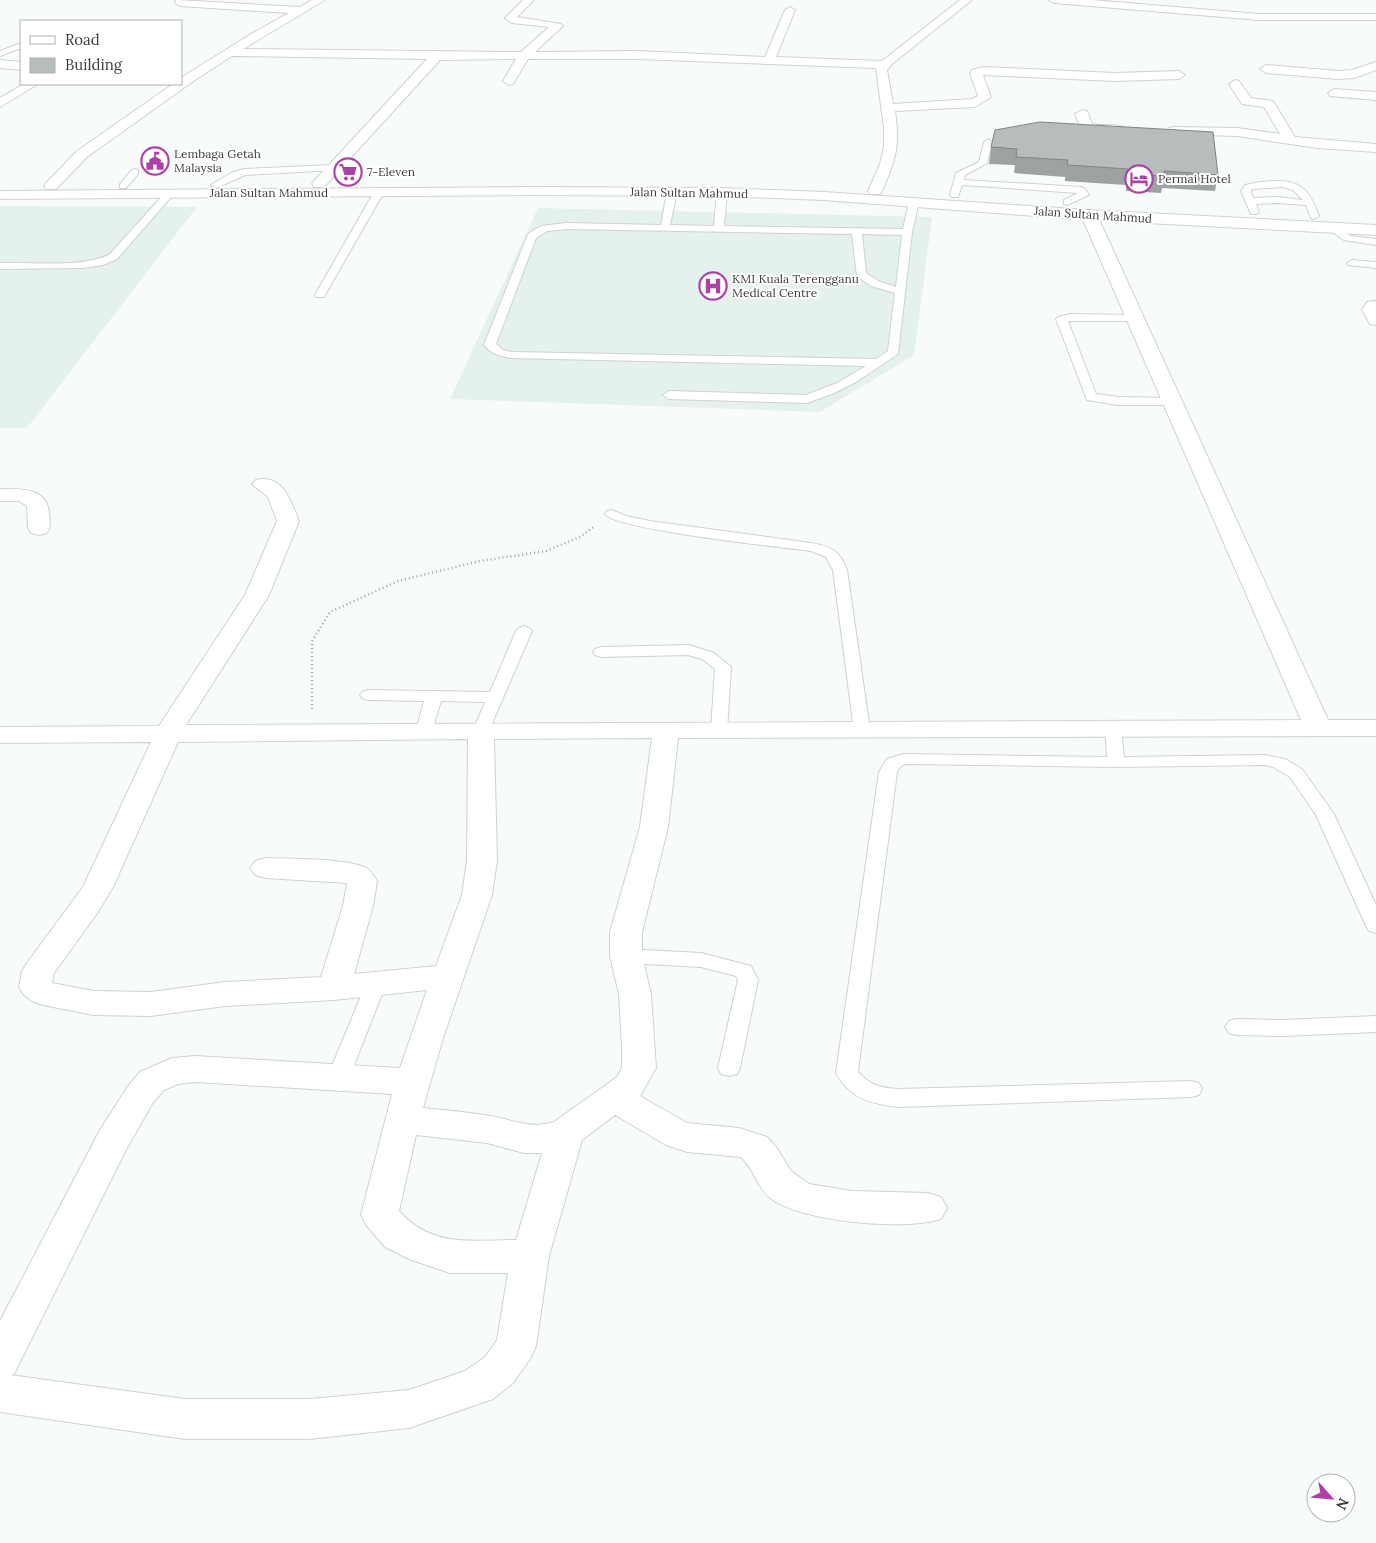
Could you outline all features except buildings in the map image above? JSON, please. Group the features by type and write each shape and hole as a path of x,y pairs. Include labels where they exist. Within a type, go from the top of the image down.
{"main road":[{"path":"181,0 180,3 302,10"},
{"path":"186,77 320,0"},
{"path":"509,81 524,56 557,26 512,20 510,18 529,0"},
{"path":"875,191 888,160 891,147 881,70 967,0"},
{"path":"1054,0 1259,17 1376,17"},
{"path":"769,61 790,10"},
{"path":"229,52 437,56 638,55 884,66"},
{"path":"319,184 437,56"},
{"path":"0,64 20,66"},
{"path":"1266,69 1338,75 1354,74 1376,66"},
{"path":"887,108 975,103 985,97 976,73 984,70 1115,77 1179,75"},
{"path":"1235,84 1247,101 1268,104 1290,139"},
{"path":"0,103 30,85"},
{"path":"50,186 82,154 175,85"},
{"path":"1334,93 1376,96"},
{"path":"1082,114 1086,126 1098,130 1138,131"},
{"path":"1157,131 1237,132 1317,144 1376,148"},
{"name":"Jalan Sultan Mahmud","path":"0,187 662,183 774,185 875,191 957,189 1067,202 1252,206 1312,210 1376,220"},
{"name":"Jalan Sultan Mahmud","path":"0,195 722,192 824,196 1090,215 1376,230"},
{"path":"1090,215 1318,728"},
{"path":"1376,306 1373,306 1371,310 1376,320"},
{"path":"264,484 278,494 288,521 257,595 168,733 98,887 87,905 38,971 35,987 43,993 94,1003 150,1004 225,994 334,988 447,976"},
{"path":"0,495 22,495 38,503 39,528"},
{"path":"0,735 424,731 1376,728"},
{"path":"402,1120 487,1129 524,1139 544,1139 566,1132 629,1086 639,1068 635,994 626,956 626,932 654,827 666,730"},
{"path":"481,731 482,852 477,895 447,976 412,1082 380,1215 398,1236 422,1248 450,1257 530,1256"},
{"path":"265,868 345,872 355,874 362,881 358,906 334,988"},
{"path":"0,1361 113,1140 140,1095 152,1081 172,1071 195,1069 412,1082"},
{"path":"613,1097 679,1135 704,1141 748,1144 761,1153 781,1186 797,1196 823,1204 928,1208"},
{"path":"0,1394 185,1419 309,1419 409,1409 478,1386 499,1370 516,1346 530,1256 566,1132"}],"lane":[{"path":"0,54 20,45"},
{"path":"988,142 983,163 961,173 957,189 1081,190 1084,195 1067,202"},
{"path":"216,185 244,172 333,168"},
{"path":"123,186 136,172"},
{"path":"1252,206 1246,191 1248,187 1267,184 1297,188 1302,191 1312,210"},
{"path":"320,295 380,192"},
{"path":"665,227 672,192"},
{"path":"719,228 722,192"},
{"path":"0,266 83,265 99,263 113,257 169,194"},
{"path":"669,395 807,400 823,394 879,363 894,352 908,232 914,202"},
{"path":"879,363 511,355 498,352 490,345 532,236 544,228 566,226 665,227 908,232"},
{"path":"1333,228 1343,238 1348,240 1376,242"},
{"path":"857,231 860,274 879,287 901,292"},
{"path":"1352,263 1376,265"},
{"path":"1135,318 1071,317 1062,319 1091,397 1118,401 1173,402"},
{"path":"612,514 622,520 817,548 833,554 838,560 840,570 862,730"},
{"path":"481,731 524,631"},
{"path":"601,652 689,650 708,656 723,667 720,730"},
{"path":"368,695 495,697"},
{"path":"424,731 434,696"},
{"path":"1113,728 1116,762"},
{"path":"1191,1089 899,1098 874,1096 858,1088 847,1072 888,772 892,763 903,759 1116,762 1265,760 1280,763 1296,774 1325,814 1376,926"},
{"path":"626,956 701,958 744,970 748,980 729,1068"},
{"path":"338,1078 376,984"},
{"path":"1236,1027 1282,1028 1376,1024"}],"path":[{"path":"312,732 312,641 330,612 398,581 480,561 546,551 562,546 580,537 612,514"}],"shaded area":[{"path":"0,206 197,207 27,428 0,428"},
{"name":"KMI Kuala Terengganu Medical Centre","path":"538,208 932,217 914,355 820,412 450,399"}],"place":[{"name":"Lembaga Getah Malaysia","path":"155,161"},
{"name":"7-Eleven","path":"348,172"},
{"name":"Permai Hotel","path":"1139,179"},
{"name":"KMI Kuala Terengganu Medical Centre","path":"713,286"}]}
